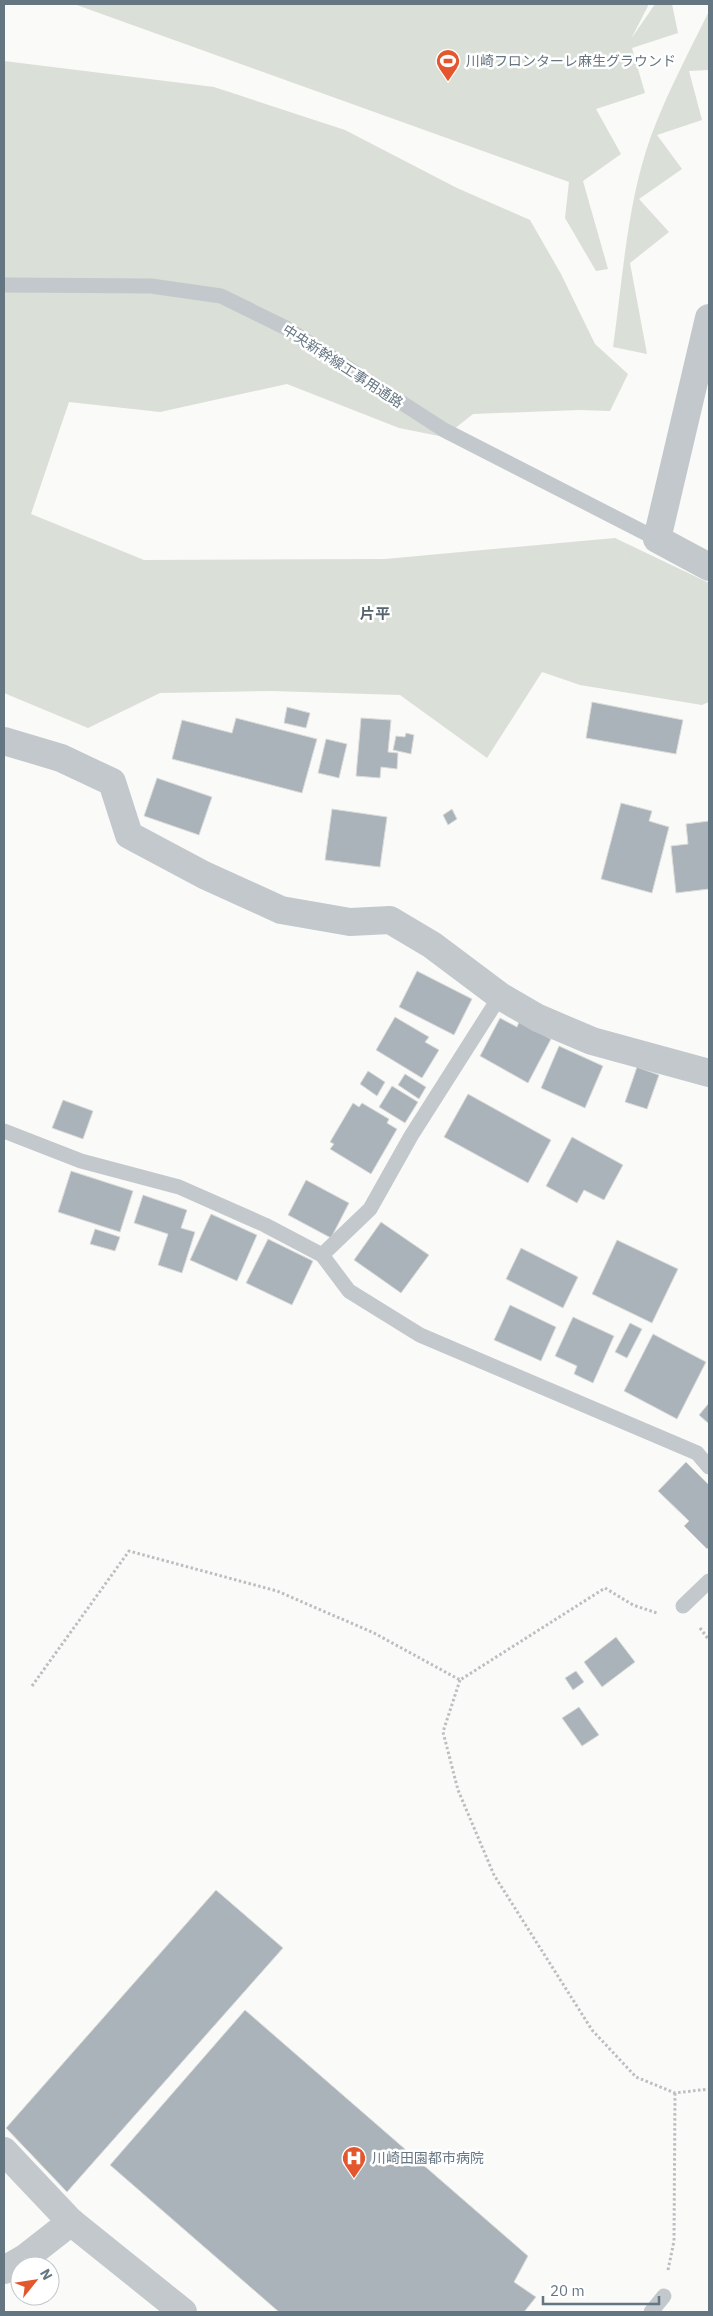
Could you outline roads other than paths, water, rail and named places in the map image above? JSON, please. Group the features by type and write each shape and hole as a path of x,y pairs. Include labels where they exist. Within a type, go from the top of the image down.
{"street":[{"path":"709,318 657,539 709,566"},
{"path":"4,741 61,758 112,782 129,835 204,875 281,910 350,922 390,920 432,945 500,996 538,1018 592,1041 709,1073"},
{"path":"4,2151 71,2222 183,2312"},
{"path":"4,2270 25,2258 71,2222"}],"lane":[{"name":"中央新幹線工事用通路","path":"4,285 151,286 221,296 286,328 444,430 657,539"},
{"path":"322,1255 370,1209 411,1136 500,996"},
{"path":"4,1131 81,1161 179,1186 266,1225 322,1255 349,1291 420,1336 697,1453 709,1467"},
{"path":"683,1606 709,1582"},
{"path":"651,2312 664,2296"}],"place":[{"name":"川崎フロンターレ麻生グラウンド","path":"448,82"},
{"name":"川崎田園都市病院","path":"354,2179"}],"district":[{"name":"片平","path":"375,614"}]}
